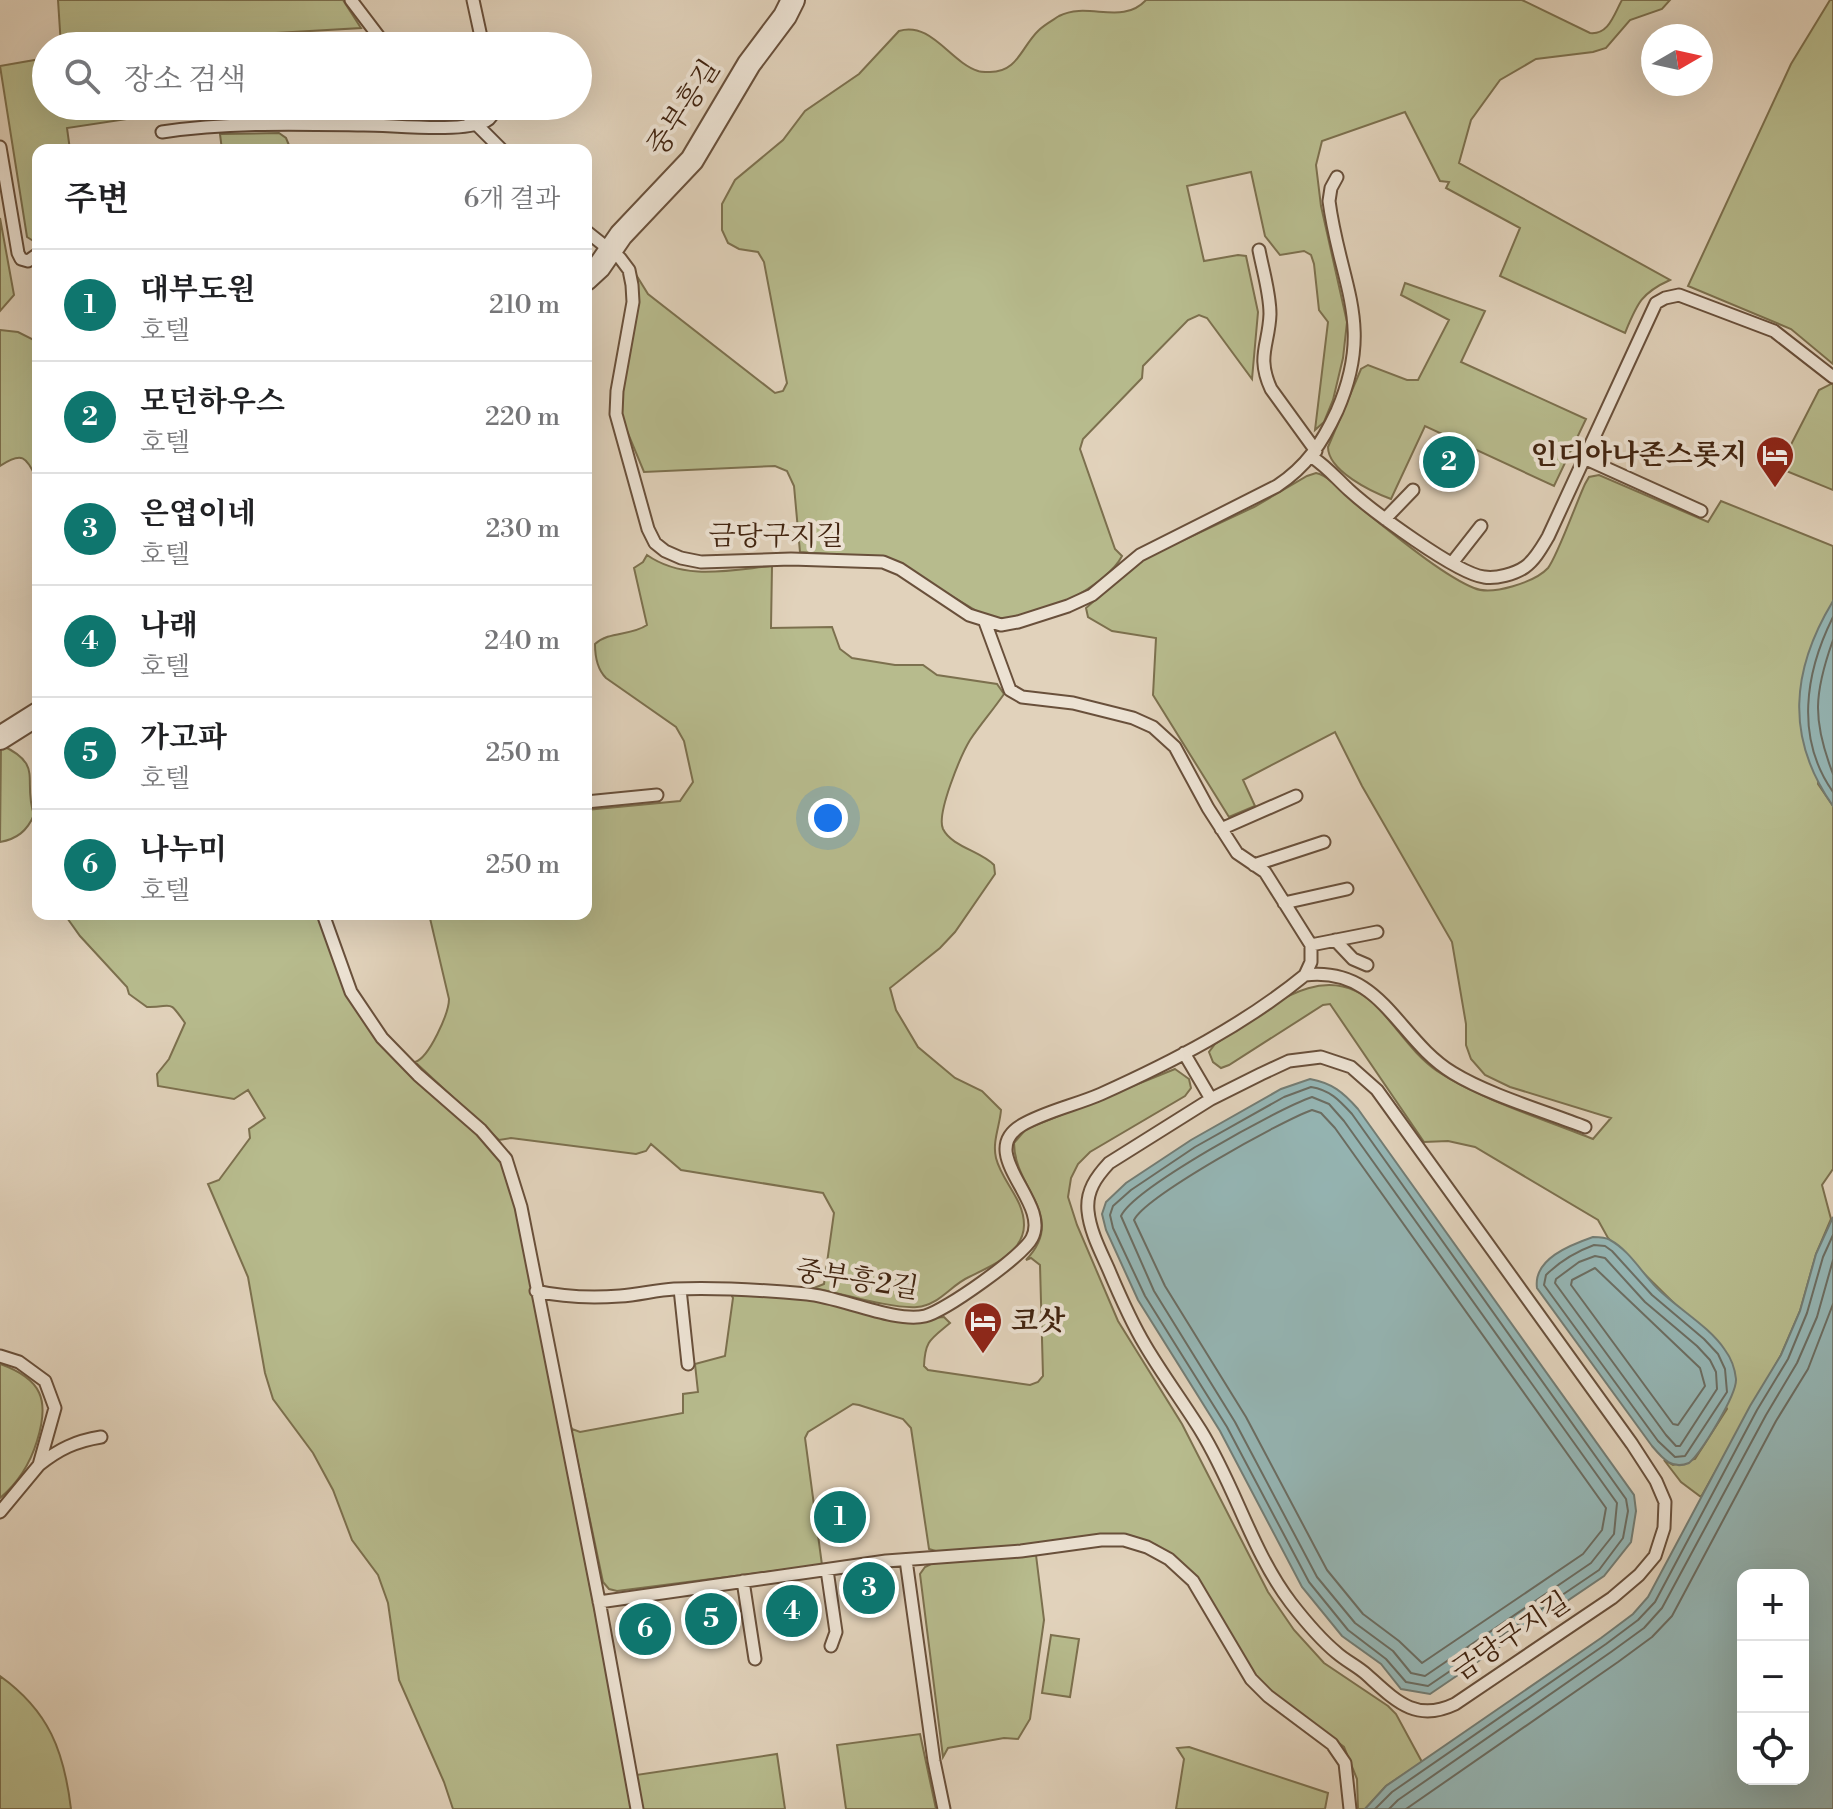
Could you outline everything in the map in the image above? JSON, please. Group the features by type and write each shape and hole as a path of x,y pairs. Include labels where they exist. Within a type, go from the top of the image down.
{"street":[{"name":"중부흥길","path":"592,272 621,235 692,160 749,64 785,16 793,0"},
{"path":"0,738 32,718"}],"lane":[{"path":"351,0 375,32"},
{"path":"473,0 480,32"},
{"path":"473,120 496,144"},
{"path":"162,132 219,125 457,127 488,120"},
{"path":"0,147 18,253 21,259 28,261 32,258"},
{"path":"985,622 1001,625 1018,622 1092,595 1140,555 1277,486 1297,472 1314,454 1347,389 1355,356 1353,305 1329,201 1337,177"},
{"name":"금당구지길","path":"592,236 620,258 629,270 632,285 630,325 617,391 617,422 648,529 655,543 681,558 701,562 791,559 883,562 900,569 969,615 985,622"},
{"path":"1259,250 1270,303 1263,349 1266,378 1314,454 1347,489 1385,519 1465,572 1485,578 1505,575 1525,567 1548,537 1656,303 1679,295 1774,331 1833,377"},
{"path":"1586,459 1701,511"},
{"path":"1385,519 1413,490"},
{"path":"1452,563 1481,526"},
{"path":"985,622 1010,690 1022,697 1073,703 1118,714 1153,727 1175,747 1237,853 1265,872 1311,945 1311,962 1305,975 1222,1032 1184,1053 1211,1099"},
{"path":"592,801 657,795"},
{"path":"1221,829 1296,796"},
{"path":"1254,865 1324,842"},
{"path":"1284,903 1347,889"},
{"path":"325,920 351,992 382,1038 418,1075 481,1130 506,1159 521,1207 637,1809"},
{"path":"1311,945 1377,932"},
{"path":"1335,940 1353,959 1367,965"},
{"path":"1305,975 1336,975 1354,981 1384,1003 1432,1058 1454,1074 1585,1127"},
{"name":"중부흥2길","path":"536,1291 586,1297 716,1288 812,1295 921,1317 938,1312 1022,1252 1033,1236 1036,1220 1010,1166 1006,1152 1009,1136 1022,1125 1099,1095 1184,1053"},
{"name":"금당구지길","path":"1321,1057 1351,1067 1377,1090 1656,1481 1665,1502 1664,1528 1655,1556 1639,1575 1612,1598 1440,1711 1422,1712 1405,1706 1337,1654 1291,1603 1274,1577 1203,1435 1145,1346 1095,1238 1087,1196 1096,1177 1109,1163 1211,1099 1289,1061 1321,1057"},
{"path":"680,1289 688,1364"},
{"path":"0,1356 19,1362 45,1381 55,1408 39,1465"},
{"path":"0,1512 39,1465 58,1450 82,1440 101,1437"},
{"path":"599,1602 906,1560 1124,1540 1147,1547 1169,1559 1193,1581 1251,1679 1268,1696 1332,1744 1345,1763 1350,1809"},
{"path":"906,1560 934,1761 944,1809"},
{"path":"827,1570 836,1632 831,1646"},
{"path":"743,1581 755,1659"}],"green space":[{"path":"58,0 343,0 361,28 294,32 60,32"},
{"path":"1146,0 1522,0 1590,33 1597,33 1606,27 1622,0 1670,0 1662,9 1630,20 1606,48 1536,59 1500,80 1471,120 1459,163 1670,280 1641,300 1625,333 1500,276 1520,228 1446,188 1449,182 1440,181 1405,112 1322,141 1316,165 1321,206 1347,322 1343,358 1333,400 1324,422 1315,430 1328,322 1319,310 1311,255 1304,251 1280,255 1265,236 1251,172 1187,186 1204,261 1246,256 1258,312 1252,379 1207,318 1199,315 1188,320 1143,366 1142,378 1083,439 1080,449 1115,549 1122,556 1102,579 1052,608 999,620 985,616 888,558 800,552 794,486 787,471 775,466 644,472 622,419 622,397 638,297 635,273 648,294 775,393 783,391 787,383 764,262 758,252 739,249 728,243 722,230 722,204 735,180 783,140 805,111 859,74 899,31 910,29 931,37 958,60 979,71 999,71 1013,63 1039,30 1059,16 1081,11 1116,13 1137,8"},
{"path":"1830,0 1833,0 1833,364 1791,329 1688,286 1791,64"},
{"path":"32,60 32,120 120,120 67,128 69,144 32,144 32,240 27,237 0,66"},
{"path":"279,133 288,144 221,144 220,134"},
{"path":"0,218 14,295 0,311"},
{"path":"1405,283 1485,311 1461,362 1586,419 1554,486 1425,426 1391,499 1352,479 1335,464 1328,447 1361,369 1368,365 1407,380 1418,380 1449,320 1401,295"},
{"path":"0,330 18,332 32,339 32,470 24,459 19,458 0,466"},
{"path":"1833,383 1833,490 1779,468 1819,390"},
{"path":"1316,473 1334,483 1363,510 1432,563 1461,582 1482,590 1513,586 1548,568 1585,484 1589,477 1599,475 1708,522 1721,501 1833,546 1833,601 1818,784 1833,806 1833,1169 1822,1185 1831,1219 1816,1254 1800,1311 1781,1355 1701,1497 1681,1482 1664,1460 1673,1465 1695,1459 1727,1409 1682,1311 1608,1238 1598,1220 1475,1147 1448,1141 1424,1142 1330,1004 1323,1005 1229,1065 1221,1068 1213,1062 1209,1052 1215,1044 1274,1004 1317,986 1338,986 1359,993 1379,1009 1428,1064 1472,1091 1593,1139 1611,1118 1510,1087 1485,1075 1471,1059 1466,1045 1466,1024 1452,942 1362,786 1335,732 1243,780 1255,806 1229,817 1153,695 1156,638 1112,631 1088,617 1086,608 1141,560 1254,507"},
{"path":"647,555 676,568 708,572 772,566 771,628 832,627 840,649 852,658 895,665 923,665 937,675 997,684 1004,694 966,748 950,784 942,821 947,835 988,860 994,865 995,874 955,932 890,988 896,1010 918,1047 955,1078 982,1091 1001,1110 996,1158 1017,1199 1024,1228 1019,1243 1005,1257 925,1306 894,1306 814,1288 824,1284 834,1213 823,1193 681,1170 651,1144 646,1151 636,1154 511,1138 499,1140 415,1062 426,1052 437,1034 449,999 430,920 592,920 592,809 680,801 693,782 684,741 676,727 606,678 596,658 595,644 601,640 647,625 634,568"},
{"path":"1,745 15,752 28,766 32,819 21,833 0,842"},
{"path":"69,920 319,920 348,996 501,1160 517,1208 633,1809 453,1809 399,1680 388,1603 378,1575 352,1540 333,1490 313,1453 273,1399 265,1373 248,1277 208,1184 219,1180 250,1138 249,1129 265,1118 248,1090 234,1099 158,1086 157,1074 169,1059 185,1023 172,1007 147,1007 129,994 127,987"},
{"path":"1175,1069 1189,1079 1191,1088 1185,1096 1090,1152 1078,1164 1071,1178 1068,1197 1077,1225 1118,1321 1182,1424 1268,1592 1294,1630 1324,1663 1396,1714 1422,1762 1386,1786 1365,1809 1358,1809 1357,1779 1344,1747 1271,1692 1255,1676 1176,1560 1156,1545 1132,1536 1111,1534 1018,1547 939,1552 929,1549 911,1428 903,1419 859,1405 853,1404 808,1432 805,1438 822,1565 617,1591 609,1589 603,1582 570,1425 580,1432 683,1413 683,1394 698,1392 695,1364 725,1356 731,1294 814,1299 911,1320 944,1317 950,1323 928,1345 924,1366 928,1370 1030,1385 1038,1382 1043,1376 1040,1265 1031,1258 1026,1260 1038,1244 1042,1230 1041,1216 1016,1159 1014,1143 1026,1129"},
{"path":"0,1364 34,1384 43,1414 27,1465 13,1486 0,1498"},
{"path":"1036,1555 1044,1620 1030,1719 1018,1739 1004,1738 948,1748 943,1757 920,1574 933,1563"},
{"path":"1051,1635 1079,1639 1070,1697 1042,1693"},
{"path":"0,1676 31,1703 51,1734 64,1769 71,1809 0,1809"},
{"path":"920,1734 936,1809 846,1809 837,1745"},
{"path":"1189,1747 1328,1793 1325,1809 1176,1809 1184,1759 1177,1748"},
{"path":"777,1754 785,1809 643,1809 636,1775"}],"water":[{"path":"1833,601 1833,806 1817,780 1807,755 1799,704 1809,653"},
{"path":"1310,1079 1337,1089 1358,1109 1634,1495 1636,1511 1631,1542 1604,1576 1430,1694 1401,1689 1381,1664 1342,1636 1302,1587 1220,1431 1138,1300 1106,1230 1102,1214 1106,1202 1126,1183 1191,1140 1281,1089"},
{"path":"1833,1217 1833,1809 1365,1809 1386,1786 1601,1638 1633,1614 1648,1597 1750,1406 1781,1355 1800,1311 1816,1254"},
{"path":"1593,1237 1602,1237 1617,1244 1657,1288 1711,1333 1731,1360 1736,1379 1731,1397 1689,1463 1673,1464 1656,1451 1537,1288 1537,1278 1547,1261 1564,1249"}],"place":[{"name":"모던하우스","path":"1449,462"},
{"name":"인디아나존스롯지","path":"1775,489"},
{"name":"코삿","path":"983,1355"},
{"name":"대부도원","path":"840,1517"},
{"name":"은엽이네","path":"869,1588"},
{"name":"나래","path":"792,1611"},
{"name":"가고파","path":"711,1619"},
{"name":"나누미","path":"645,1629"}]}
